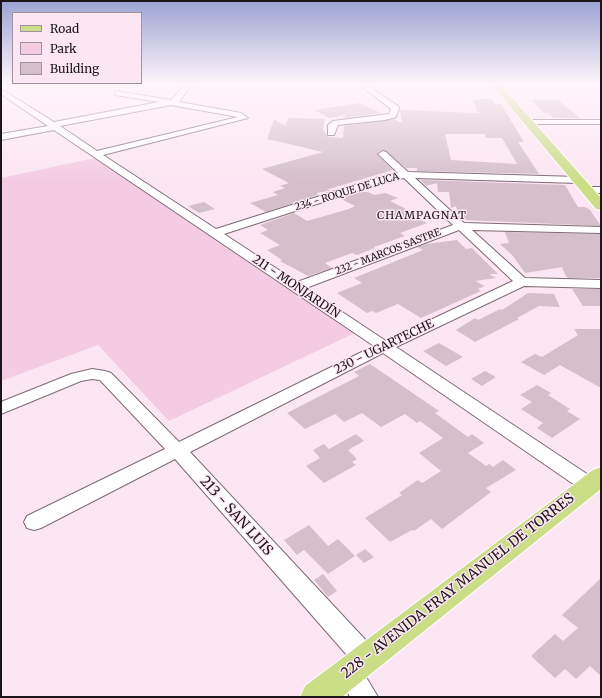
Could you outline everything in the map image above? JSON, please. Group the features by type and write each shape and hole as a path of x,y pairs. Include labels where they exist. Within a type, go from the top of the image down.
{"main road":[{"path":"523,117 601,206"},
{"name":"228 - AVENIDA FRAY MANUEL DE TORRES","path":"316,697 595,481"}],"street":[{"name":"211 - MONJARDÍN","path":"40,117 384,347 595,481"},
{"path":"1,137 101,117"},
{"path":"95,154 244,118 243,117"},
{"path":"331,133 332,125 336,123 389,117"},
{"path":"528,122 601,122"},
{"path":"383,154 522,282"},
{"name":"234 - ROQUE DE LUCA","path":"215,233 386,178 406,175 578,180"},
{"path":"587,190 601,190"},
{"name":"232 - MARCOS SASTRE","path":"296,287 460,226 601,230"},
{"name":"230 - UGARTECHE","path":"34,522 384,347 522,282 601,284"},
{"name":"213 - SAN LUIS","path":"1,408 77,377 92,374 105,376 177,450 357,665 365,697"}],"green space":[{"path":"95,158 357,332 169,421 98,345 1,381 1,178"}],"building":[{"path":"401,117 509,117 524,142 518,142 539,174 417,171 417,168 406,168 383,150 377,153 377,155 393,170 326,190 333,190 317,193 317,195 266,212 250,203 278,195 273,192 285,188 280,186 289,183 262,169 323,152 267,139 274,119 285,126 288,118 325,119 323,129 328,137 343,138 344,126 394,119 402,123","holes":["445,134 485,134 486,138 502,138 517,164 451,160"]},
{"path":"552,117 578,117 580,118 554,118"},
{"path":"421,180 565,185 578,207 585,207 590,210 601,226 465,220 458,214 456,206 451,208 449,192 438,192 437,183 426,186"},
{"path":"360,192 368,192 374,195 385,193 398,198 390,201 412,212 404,212 427,223 400,233 405,236 374,247 375,248 357,255 352,253 325,263 332,268 308,276 280,261 282,260 267,250 280,245 260,233 268,230 260,225 294,213 307,221 349,209 355,206 339,198"},
{"path":"204,202 215,209 199,213 188,206"},
{"path":"505,232 601,234 601,278 567,278 562,268 563,267 525,273 513,256 500,244 509,243"},
{"path":"457,240 466,249 472,248 498,274 489,274 496,278 475,281 485,286 478,289 481,291 421,318 398,304 376,313 372,311 367,313 337,293 362,283 354,278 423,250 417,247 426,244"},
{"path":"572,289 601,289 601,306 583,306"},
{"path":"528,293 554,294 560,307 539,306 517,318 519,319 475,342 456,330 475,318 478,320 500,309 502,310"},
{"path":"574,329 601,329 601,388 560,365 544,375 521,362 535,354 542,357 578,335"},
{"path":"439,343 463,357 446,366 423,351"},
{"path":"370,364 439,411 435,413 468,437 472,434 484,443 468,453 486,466 489,464 493,467 503,460 516,470 486,488 491,492 442,529 431,519 414,531 412,530 390,542 365,518 402,495 399,493 418,480 422,483 441,471 419,453 443,438 420,421 417,423 405,414 381,427 362,413 344,422 335,414 305,429 287,413 359,376 354,372"},
{"path":"485,371 496,377 482,386 471,379"},
{"path":"537,385 551,393 548,395 570,409 567,411 580,419 552,438 537,428 543,423 521,409 532,402 520,395"},
{"path":"356,434 364,441 348,450 357,459 352,462 356,465 324,483 306,466 320,458 313,450 324,444 329,449"},
{"path":"309,525 328,546 338,539 355,556 328,574 304,550 297,555 284,540"},
{"path":"365,549 374,557 364,563 356,555"},
{"path":"323,574 337,591 328,597 314,580"},
{"path":"601,578 601,676 590,666 576,679 565,669 555,678 531,656 555,634 563,641 578,628 562,615"}],"district":[{"name":"CHAMPAGNAT","path":"422,216"}]}
